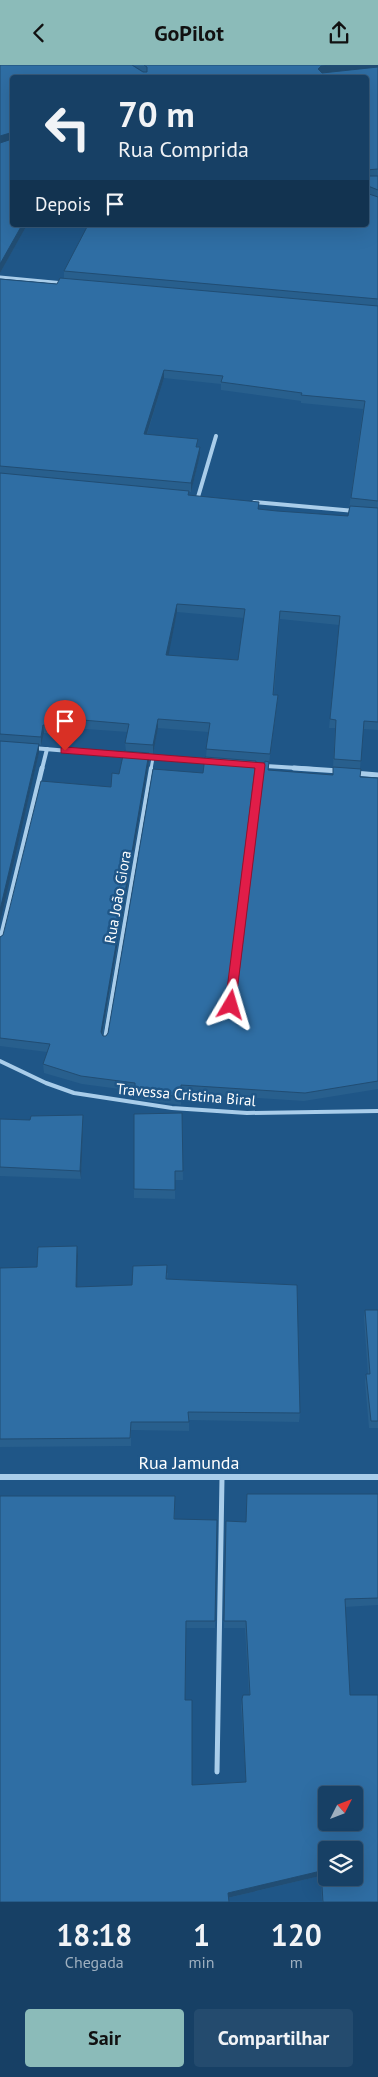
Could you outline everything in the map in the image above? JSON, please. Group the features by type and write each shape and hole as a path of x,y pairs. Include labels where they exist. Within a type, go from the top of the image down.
{"street":[{"path":"0,277 68,283"},
{"path":"198,497 216,436"},
{"path":"188,496 208,497"},
{"path":"247,501 360,512"},
{"path":"28,748 221,763"},
{"path":"0,942 47,749"},
{"path":"241,764 378,775"},
{"path":"231,1005 260,765"},
{"name":"Rua Jamunda","path":"0,1477 378,1477"}],"lane":[{"name":"Rua João Giora","path":"105,1041 153,758"},
{"name":"Travessa Cristina Biral","path":"0,1061 46,1083 74,1093 172,1108 247,1113 378,1111"},
{"path":"217,1772 222,1478"}],"building":[{"path":"0,65 132,65 143,72 147,72 147,67 144,65 331,65 321,66 318,69 322,73 378,67 378,169 369,170 369,75 10,75 10,133 0,136"},
{"path":"10,140 10,227 21,227 0,264 0,143"},
{"path":"369,176 378,176 378,190 369,186"},
{"path":"369,194 378,197 378,299 64,271 87,227 369,227"},
{"path":"60,278 378,306 378,501 351,498 365,401 301,395 302,393 221,382 223,376 164,370 144,434 198,439 196,447 200,447 191,483 0,466 0,279 57,284"},
{"path":"0,473 189,491 188,495 259,502 258,509 277,511 348,516 350,506 378,508 378,722 364,721 361,761 334,759 336,720 330,719 340,616 280,611 273,695 278,695 270,754 206,749 210,723 158,719 153,745 125,743 129,724 71,719 69,727 43,725 41,737 0,734","holes":["177,604 245,609 238,660 166,655"]},
{"path":"0,741 39,744 0,910"},
{"path":"124,751 149,753 101,1032 103,1036 106,1036 108,1033 153,769 203,773 205,757 256,761 227,996 231,1001 236,997 265,761 269,762 268,770 333,775 333,767 361,769 360,777 378,778 378,1081 305,1093 181,1085 181,1097 135,1091 135,1083 81,1076 43,1064 50,1044 0,1038 0,937 3,935 41,781 111,787 112,773 119,774"},
{"path":"182,1113 183,1171 175,1171 175,1190 134,1189 134,1114"},
{"path":"83,1115 80,1171 0,1167 0,1119 30,1120 31,1116"},
{"path":"77,1246 76,1287 132,1285 133,1266 167,1265 166,1279 297,1285 300,1413 188,1412 189,1422 131,1422 130,1438 0,1439 0,1268 37,1267 38,1247"},
{"path":"365,1310 378,1310 378,1421 371,1421 366,1374 370,1374"},
{"path":"247,1494 378,1494 378,1598 345,1599 350,1695 378,1695 378,1902 323,1902 322,1886 363,1886 363,1841 318,1841 318,1872 228,1893 229,1902 0,1902 0,1496 175,1496 174,1519 217,1520 215,1621 186,1621 185,1700 192,1700 192,1785 246,1782 242,1699 243,1695 250,1695 246,1621 224,1621 226,1521 246,1522"}],"route":[{"path":"65,751 260,765 231,1005"}]}
